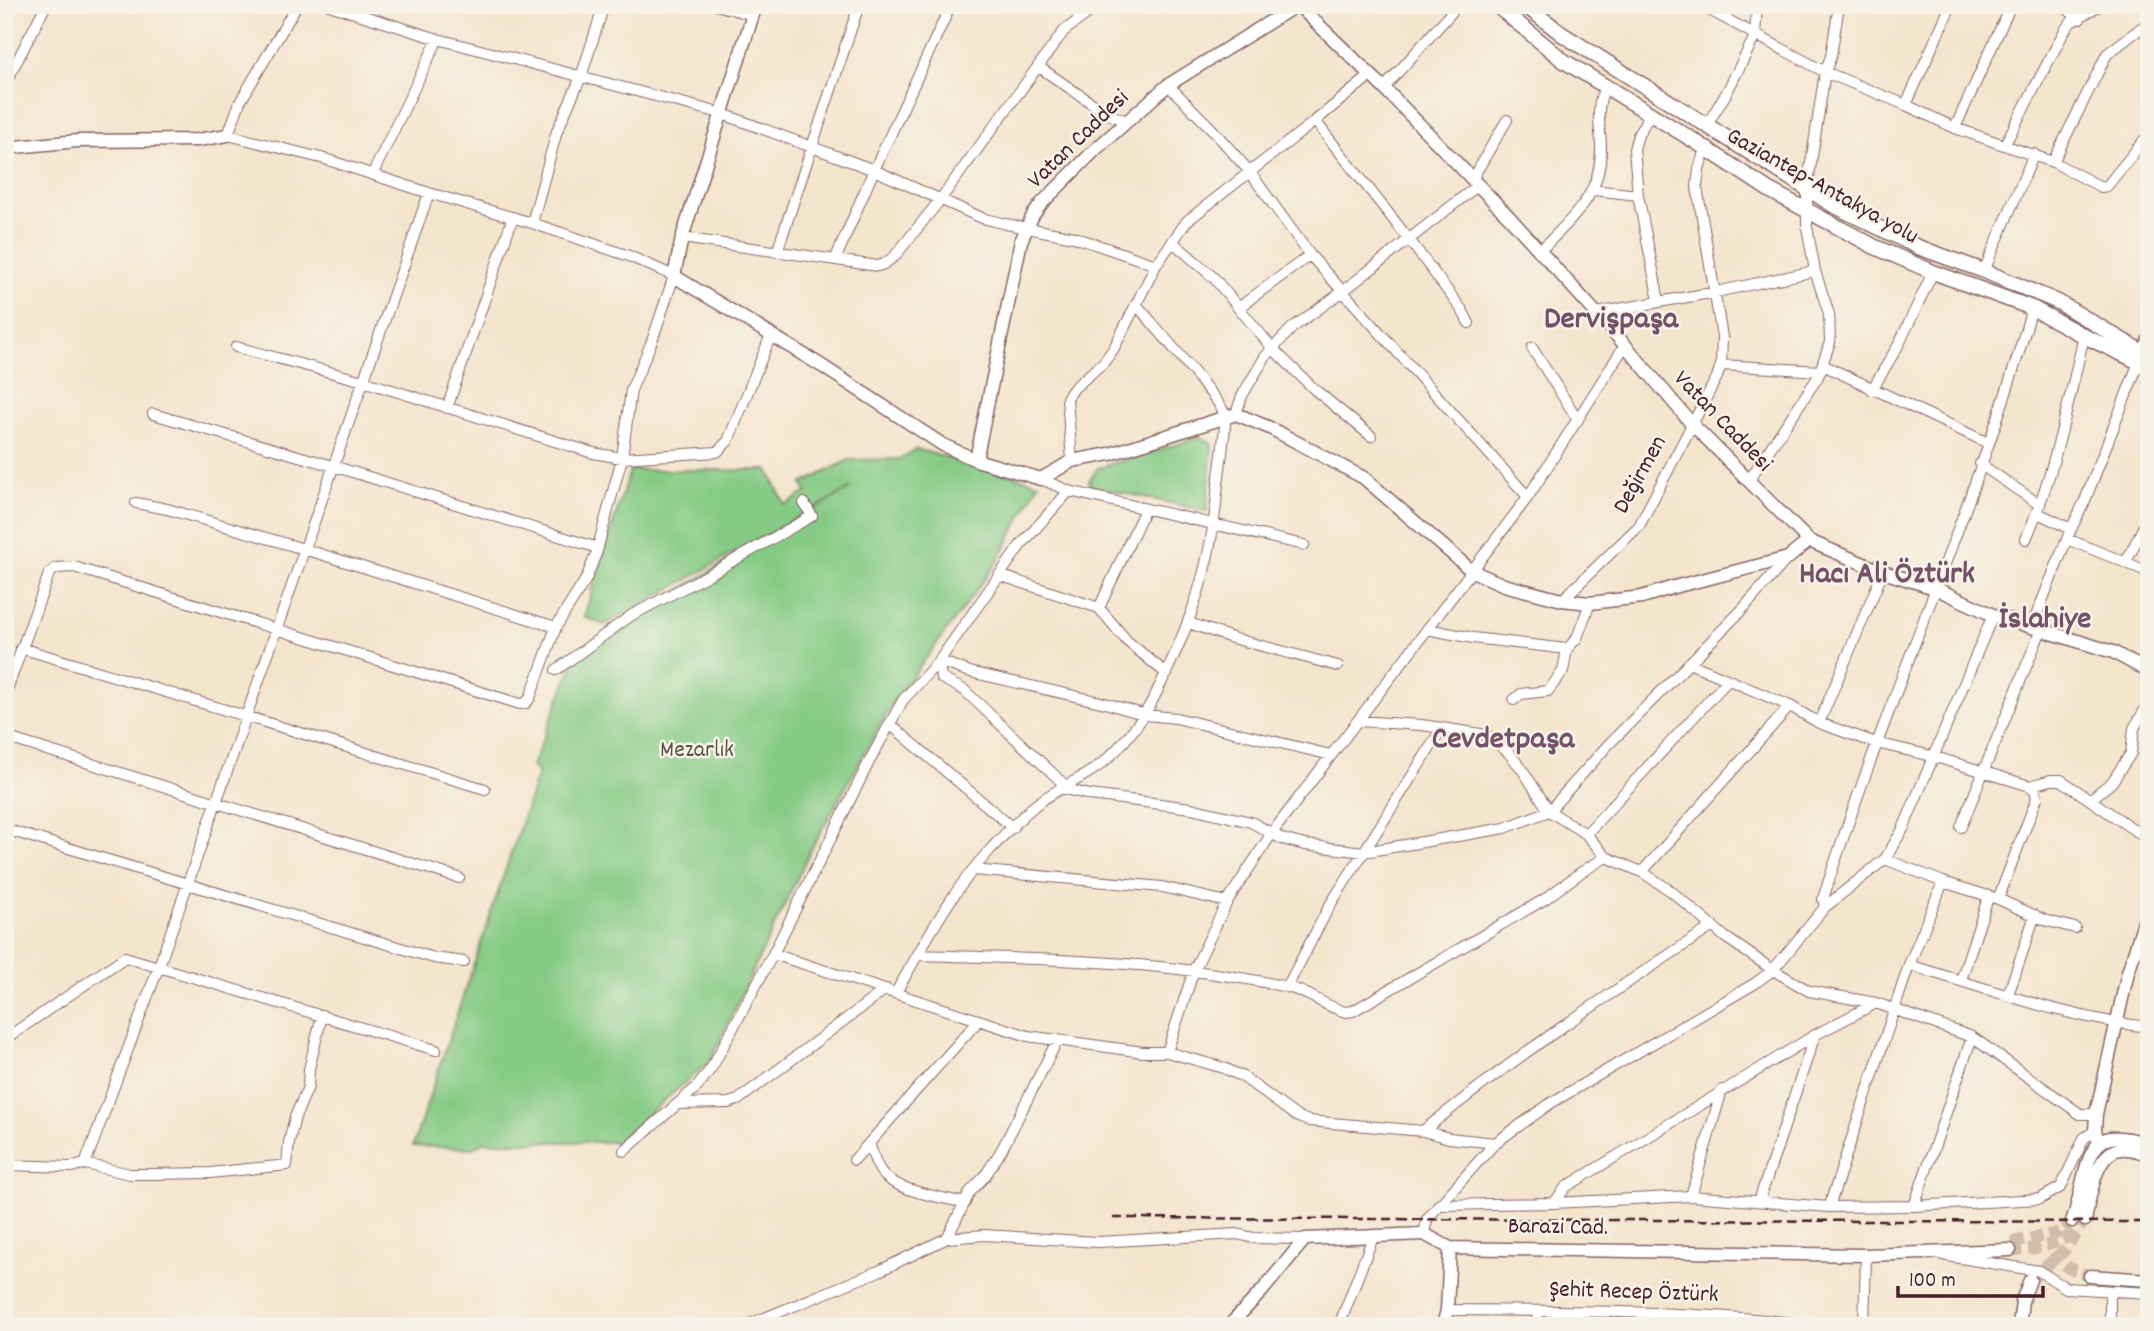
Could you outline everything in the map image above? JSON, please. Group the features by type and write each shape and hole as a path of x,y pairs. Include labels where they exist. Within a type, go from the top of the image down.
{"main road":[{"name":"Gaziantep-Antakya yolu","path":"1496,5 1564,61 1807,211 1875,247 1933,272 2032,308 2084,336 2145,360"},
{"name":"Gaziantep-Antakya yolu","path":"1525,5 1562,34 1833,205 1898,238 2058,302 2145,360"}],"street":[{"path":"5,84 46,5"},
{"path":"228,135 240,102 297,5"},
{"path":"329,5 438,39 720,113 874,170 982,218 1074,237 1156,265"},
{"path":"533,223 557,131 581,77 604,5"},
{"path":"5,695 50,574 56,568 74,567 520,704 526,703 556,627 586,579 597,548 622,458 631,390 652,341 674,276 682,238 720,113 755,10 716,5"},
{"path":"777,251 859,5"},
{"path":"835,260 951,5"},
{"path":"682,238 878,266 884,264 895,256 940,200 1064,31 1089,8 1104,5"},
{"name":"Vatan Caddesi","path":"976,460 983,437 1018,255 1027,227 1042,202 1168,85 1298,5 1384,88 1474,182 1625,345 1692,424 1809,541 1883,572 1936,588 1993,615 2113,652 2144,669"},
{"path":"1384,88 1458,5"},
{"path":"1700,5 1825,72 1955,128 2034,154 2101,187 2107,186 2149,134"},
{"path":"1706,126 1726,94 1755,36 1757,5"},
{"path":"1749,480 1822,368 1829,341 1829,314 1815,271 1807,227 1807,189 1825,72 1839,5"},
{"path":"1906,105 1951,5"},
{"path":"1955,128 2011,5"},
{"path":"2062,5 2080,19"},
{"path":"2005,144 2058,41 2071,22 2100,5"},
{"path":"2053,162 2107,54 2149,22"},
{"path":"373,173 438,39"},
{"path":"1039,67 1106,113 1127,121"},
{"path":"1072,461 1067,398 1114,348 1156,265 1187,220 1371,75"},
{"path":"1168,85 1250,171 1310,255 1342,292 1528,497"},
{"path":"1539,252 1585,204 1593,190 1601,153 1598,110 1605,86"},
{"path":"1650,114 1635,145 1638,195 1659,302"},
{"path":"677,1104 728,1103 738,1100 891,990 918,955 941,913 973,870 1037,804 1103,762 1131,736 1146,715 1167,674 1204,579 1214,525 1219,461 1231,416 1253,376 1292,328 1342,292 1474,182 1507,120"},
{"path":"1315,121 1408,238 1469,323"},
{"path":"5,148 78,141 198,140 228,135 373,173 429,193 533,223 629,256 674,276 943,445 976,460 1041,479 1069,491 1304,545"},
{"path":"1706,149 1699,169 1697,187 1716,292 1722,337 1721,365 1822,368 1988,443"},
{"path":"1984,271 2034,154"},
{"path":"1593,190 1638,195"},
{"path":"85,1164 159,966 429,193"},
{"path":"446,408 513,217"},
{"path":"1173,242 1214,278 1273,349 1314,389 1371,436"},
{"path":"1238,308 1310,255"},
{"path":"1596,313 1815,271"},
{"path":"1871,390 1899,344 1933,272"},
{"path":"1136,304 1231,416 1270,428 1364,478 1472,571 1504,585 1562,600 1590,603 1642,597 1788,558"},
{"path":"1825,907 1823,899 1876,743 1988,443 2032,308"},
{"path":"236,347 363,381 569,447 622,458 721,450 771,335"},
{"path":"2026,539 2039,509 2056,451 2084,336"},
{"path":"1961,827 2037,628 2069,534 2145,360 2149,337"},
{"path":"1167,1052 1194,970 1227,902 1272,834 1528,497 1625,345"},
{"path":"1532,348 1578,420"},
{"name":"Değirmen","path":"1562,600 1639,526 1721,365"},
{"path":"153,414 597,548"},
{"path":"1041,479 1072,461 1110,454 1231,416"},
{"path":"1980,464 2069,534 2148,570"},
{"path":"624,1151 698,1086 712,1068 774,954 870,760 903,700 939,661 1020,546 1069,491"},
{"path":"136,503 167,509 304,549 556,627"},
{"path":"556,670 632,615 813,516 804,503"},
{"path":"1099,608 1145,509"},
{"path":"2126,562 2149,516"},
{"path":"939,661 941,678 964,690 1063,788 1090,795 1191,808 1251,822 1282,839 1304,845 1364,852 1505,828 1549,811 1609,744 1740,612 1788,558 1809,541"},
{"path":"1819,723 1883,572"},
{"path":"999,575 1099,608 1127,640 1167,674"},
{"path":"1514,700 1521,694 1548,691 1563,671 1567,649 1577,638 1590,603"},
{"path":"745,1326 879,1271 947,1238 984,1235 1098,1242 1237,1234 1254,1238 1305,1239 1424,1234 1427,1219 1494,1143 1551,1103 1754,984 1773,970 1825,907 1885,859 1903,829 1993,615"},
{"path":"1189,623 1338,666"},
{"path":"1427,629 1473,638 1567,649"},
{"path":"21,648 485,789"},
{"path":"2144,669 2149,650"},
{"path":"939,661 970,672 1146,715 1176,718 1331,755"},
{"path":"1689,663 1790,706 1819,723 1876,743 1982,771 2035,790 2036,798 1961,981"},
{"path":"1586,834 1728,680"},
{"path":"2091,799 2112,782 2131,753 2134,728 2149,703"},
{"path":"1642,872 1790,706"},
{"path":"1358,721 1487,734 1498,742 1522,769 1549,811 1586,834 1606,857 1642,872 1671,891 1773,970 1810,991 1876,1003 1972,1037 2081,1114 2096,1115"},
{"path":"891,725 1013,828"},
{"path":"1287,987 1330,905 1442,729"},
{"path":"5,737 459,878"},
{"path":"2030,786 2051,779 2061,780 2149,840"},
{"path":"5,829 434,958 464,962"},
{"path":"918,955 1036,959 1194,970 1300,990 1340,1011 1353,1011 1545,899 1606,857"},
{"path":"1885,859 2076,928"},
{"path":"973,870 1162,887 1227,902"},
{"path":"1829,1207 1909,965 1943,882"},
{"path":"2149,906 2115,1023 2096,1115 2097,1137 2089,1157 2078,1206 2078,1221 2098,1168 2106,1157 2121,1149 2149,1154"},
{"path":"2008,995 2035,915"},
{"path":"1423,1131 1465,1097 1590,1007 1713,926"},
{"path":"774,954 891,990 1008,1031 1057,1041 1143,1052 1167,1052 1234,1072 1296,1116 1309,1121 1423,1131 1449,1138 1494,1143"},
{"path":"5,1039 125,957 436,1050"},
{"path":"1909,965 2115,1023 2149,1027"},
{"path":"1554,1203 1566,1187 1723,1090 1747,1079 1815,1035 1876,1003"},
{"path":"5,1165 72,1167 85,1164 130,1174 151,1174 210,1173 287,1165 289,1142 295,1117 308,1087 309,1069 322,1016"},
{"path":"854,1160 979,1020"},
{"path":"1759,1201 1815,1035"},
{"path":"1914,1206 1972,1037"},
{"path":"947,1238 965,1203 1001,1151 1057,1041"},
{"path":"1691,1196 1723,1090"},
{"path":"1438,1205 1554,1203 1691,1196 1829,1207 1914,1206 2040,1199 2061,1187 2084,1138 2149,1143"},
{"path":"869,1143 877,1165 892,1182 965,1203"},
{"name":"Barazi Cad.","path":"1424,1234 1450,1248 1866,1255 1930,1251 1954,1243 2011,1246"},
{"path":"1339,1326 1373,1237"},
{"path":"1229,1326 1305,1239"},
{"path":"1443,1326 1447,1310 1450,1248"},
{"path":"1930,1251 1955,1258 2030,1269 2049,1276 2066,1288 2149,1293"},
{"path":"1864,1326 1866,1255"},
{"path":"2090,1276 2149,1280"},
{"path":"2020,1326 2022,1301 2030,1280"},
{"path":"2110,1291 2110,1326"},
{"name":"Şehit Recep Öztürk","path":"1447,1310 1537,1311 1819,1326"},
{"path":"1537,1311 1538,1326"}],"green space":[{"path":"1201,437 1212,444 1207,511 1092,486 1089,481 1098,468"},
{"name":"Mezarlık","path":"916,449 1039,483 998,561 892,704 810,851 710,1061 616,1142 482,1142 473,1148 413,1146 538,773 532,766 579,650 851,488 605,625 584,617 630,470 768,470 785,505 807,492 802,484 849,460 900,459"}],"tunnel":[{"path":"2030,1280 2065,1250 2085,1220"},
{"path":"2012,1242 2058,1233 2072,1221"},
{"path":"2010,1250 2045,1246 2076,1233"},
{"path":"2053,1252 2067,1267 2090,1276"}],"railway":[{"path":"1113,1218 2149,1222"}],"district":[{"name":"Dervişpaşa","path":"1611,321"},
{"name":"Hacı Ali Öztürk","path":"1887,576"},
{"name":"İslahiye","path":"2045,621"},
{"name":"Cevdetpaşa","path":"1503,741"}]}
